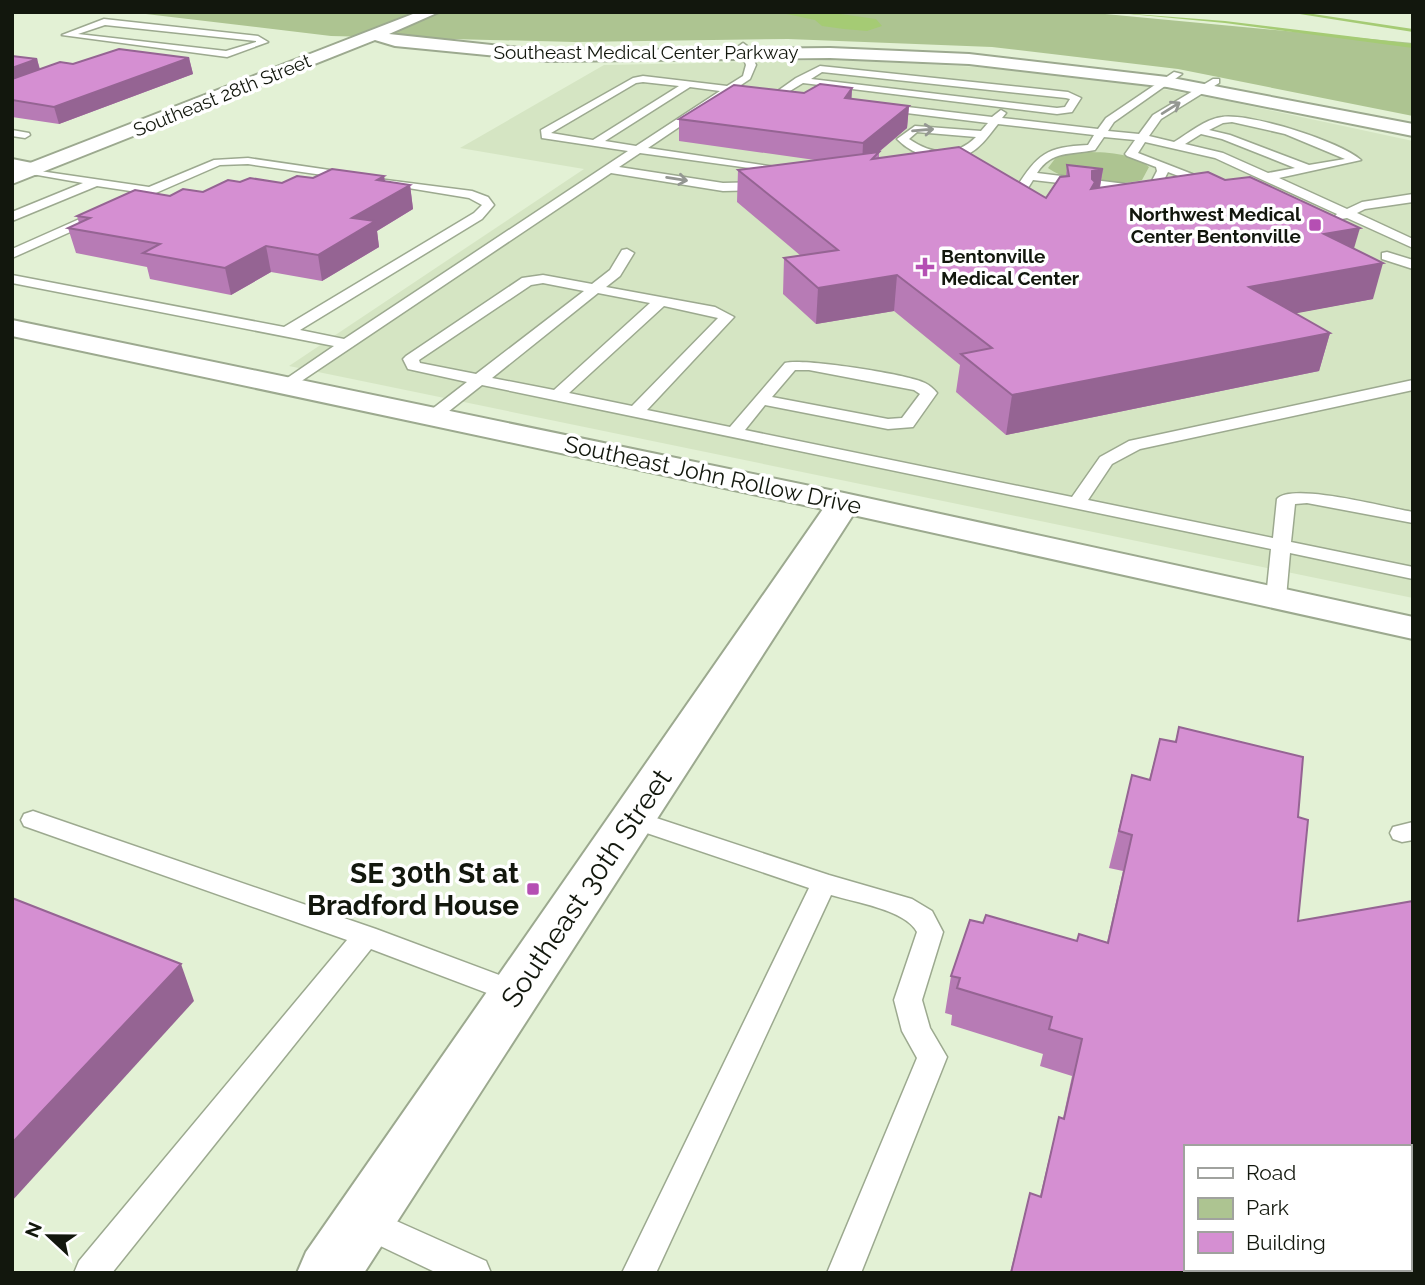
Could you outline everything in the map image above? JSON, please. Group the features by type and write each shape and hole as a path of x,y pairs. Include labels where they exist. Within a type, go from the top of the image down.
{"main road":[{"name":"Southeast 28th Street","path":"22,171 432,12"},
{"name":"Southeast Medical Center Parkway","path":"374,35 412,34 554,47 746,50 925,48 1074,60 1413,120"},
{"name":"Southeast Medical Center Parkway","path":"1209,85 1413,130"},
{"name":"Southeast John Rollow Drive","path":"12,328 844,503 1413,628"},
{"name":"Southeast 30th Street","path":"328,1273 844,503"}],"lane":[{"path":"104,22 264,42 227,54 147,45 66,34 104,22"},
{"path":"123,53 187,31"},
{"path":"285,385 730,89 750,72 751,65 746,50"},
{"path":"778,94 799,80 812,72 833,69 1076,98 1068,110 799,80"},
{"path":"1058,203 1025,194 1021,188 1041,157 1051,151 1097,149 1101,132 1110,120 1172,78"},
{"path":"609,169 723,187 778,185 790,178 790,173 778,169 546,136 545,132 633,81 643,79 791,96"},
{"path":"595,143 689,84"},
{"path":"1195,198 1202,196 1208,189 1200,181 1126,153 1143,138 1157,117 1209,85"},
{"path":"982,134 915,129 902,139 910,147 928,153 956,154 966,151 982,134 995,120 1006,105"},
{"path":"873,108 1101,132 1178,144 1219,155 1413,244"},
{"path":"1178,144 1219,121 1236,119 1295,135 1354,160 1266,177"},
{"path":"1201,131 1226,137 1310,170"},
{"path":"12,133 25,135"},
{"path":"12,254 218,162 248,161 472,195 484,200 488,205 478,216 287,332"},
{"path":"1029,176 1148,202 1163,171 1161,165"},
{"path":"290,182 311,170"},
{"path":"22,171 175,195"},
{"path":"12,217 96,182"},
{"path":"1337,231 1337,220 1344,213 1362,206 1413,198"},
{"path":"433,416 615,273 627,253"},
{"path":"1387,256 1413,265"},
{"path":"12,279 347,344"},
{"path":"636,412 727,317 715,311 595,288 543,279 527,281 411,359 413,366 1413,573"},
{"path":"558,396 661,301"},
{"path":"734,432 790,366 809,365 919,386 929,393 907,423 888,424 762,400"},
{"path":"1077,503 1098,467 1111,453 1135,444 1413,385"},
{"path":"1276,598 1286,499 1307,498 1413,519"},
{"path":"632,819 824,883 903,906 923,918 930,932 908,1000 916,1031 932,1057 844,1273"},
{"path":"33,820 366,936 516,993"},
{"path":"639,1273 824,883"},
{"path":"90,1273 366,936"},
{"path":"363,1221 474,1273"}],"shaded area":[{"path":"777,12 826,12 876,19 882,26 867,31 844,29 822,26 815,20"},
{"name":"Bentonville Medical Center","path":"847,60 977,67 1113,80 1227,101 1413,141 1413,598 289,366 584,169 460,148 604,65"}],"green space":[{"path":"129,12 1084,12 1413,43 1413,116 1178,69 992,47 788,39 575,42 331,36"},
{"path":"1075,152 1124,155 1149,167 1142,180 1121,183 1080,180 1048,168 1057,156"}],"building":[{"path":"119,49 189,58 54,107 12,100 12,79 60,62 73,64"},
{"path":"12,56 37,59 12,68"},
{"path":"820,84 852,88 845,98 909,106 863,143 679,119 734,85 804,93"},
{"path":"959,147 1046,198 1060,177 1069,176 1067,165 1103,169 1092,171 1092,179 1095,182 1091,189 1208,172 1225,180 1250,177 1360,228 1324,234 1383,263 1249,287 1330,333 1012,395 961,354 992,348 897,275 818,288 784,258 838,250 738,170 879,152 872,159"},
{"path":"332,169 384,176 377,180 410,185 352,218 375,221 318,255 266,246 225,268 143,253 160,244 68,228 90,218 77,216 135,190 170,196 183,189 203,192 228,180 240,182 250,178 282,183 297,176 313,178"},
{"path":"1179,727 1303,757 1298,817 1308,820 1298,921 1413,901 1413,1273 1338,1271 1411,1271 1411,1145 1184,1145 1184,1271 1246,1273 1011,1273 1030,1193 1041,1197 1059,1117 1064,1119 1082,1039 1049,1029 1052,1017 957,988 960,978 951,976 970,920 983,923 986,915 1077,941 1079,934 1108,943 1132,835 1119,831 1132,775 1150,780 1160,739 1176,742"},
{"path":"12,898 181,964 12,1143"}],"waterway":[{"path":"1110,12 1225,22 1413,46"},
{"path":"1289,12 1413,31"}],"place":[{"name":"Northwest Medical Center Bentonville","path":"1315,225"},
{"name":"Bentonville Medical Center","path":"925,267"},
{"name":"SE 30th St at Bradford House","path":"533,889"}]}
